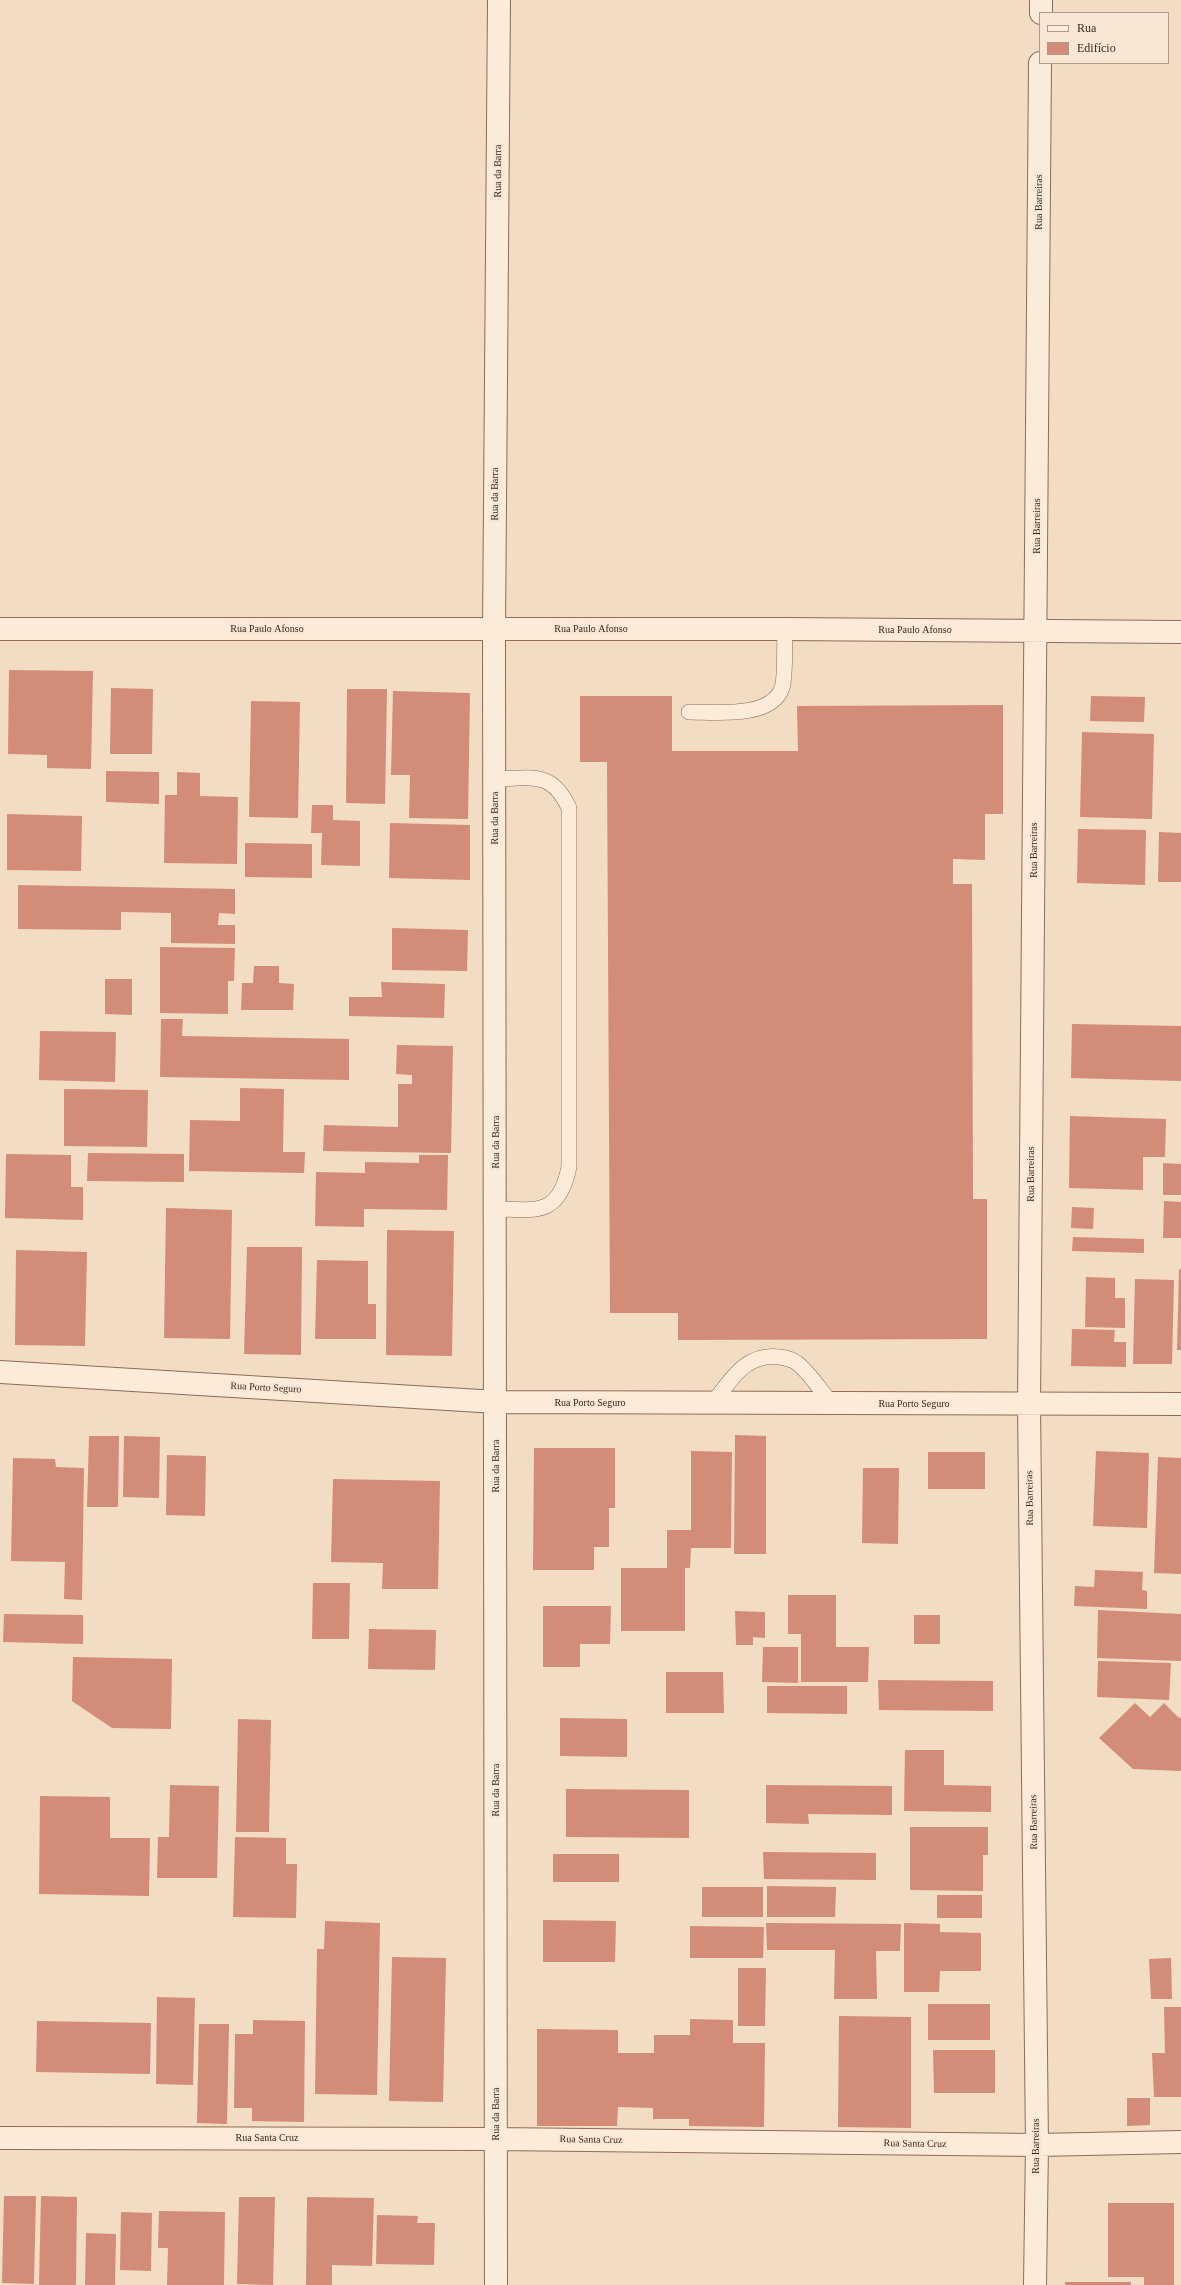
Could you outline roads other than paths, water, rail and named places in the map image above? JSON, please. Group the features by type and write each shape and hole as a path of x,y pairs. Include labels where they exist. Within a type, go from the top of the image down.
{"street":[{"name":"Rua da Barra","path":"496,2285 496,1209 494,629 500,0"},
{"path":"1041,0 1041,12"},
{"name":"Rua Barreiras","path":"1035,2285 1037,2145 1029,1404 1040,64"},
{"name":"Rua Paulo Afonso","path":"0,629 785,629 1181,632"},
{"name":"Rua Porto Seguro","path":"0,1372 496,1402 1181,1404"},
{"name":"Rua Santa Cruz","path":"0,2138 496,2138 1037,2145 1181,2142"}],"lane":[{"path":"689,712 739,713 770,703 783,688 785,629"},
{"path":"494,779 546,779 553,783 564,797 569,808 569,1168 563,1191 546,1207 534,1210 496,1209"},
{"path":"713,1403 739,1369 753,1359 775,1356 797,1363 831,1403"}]}
